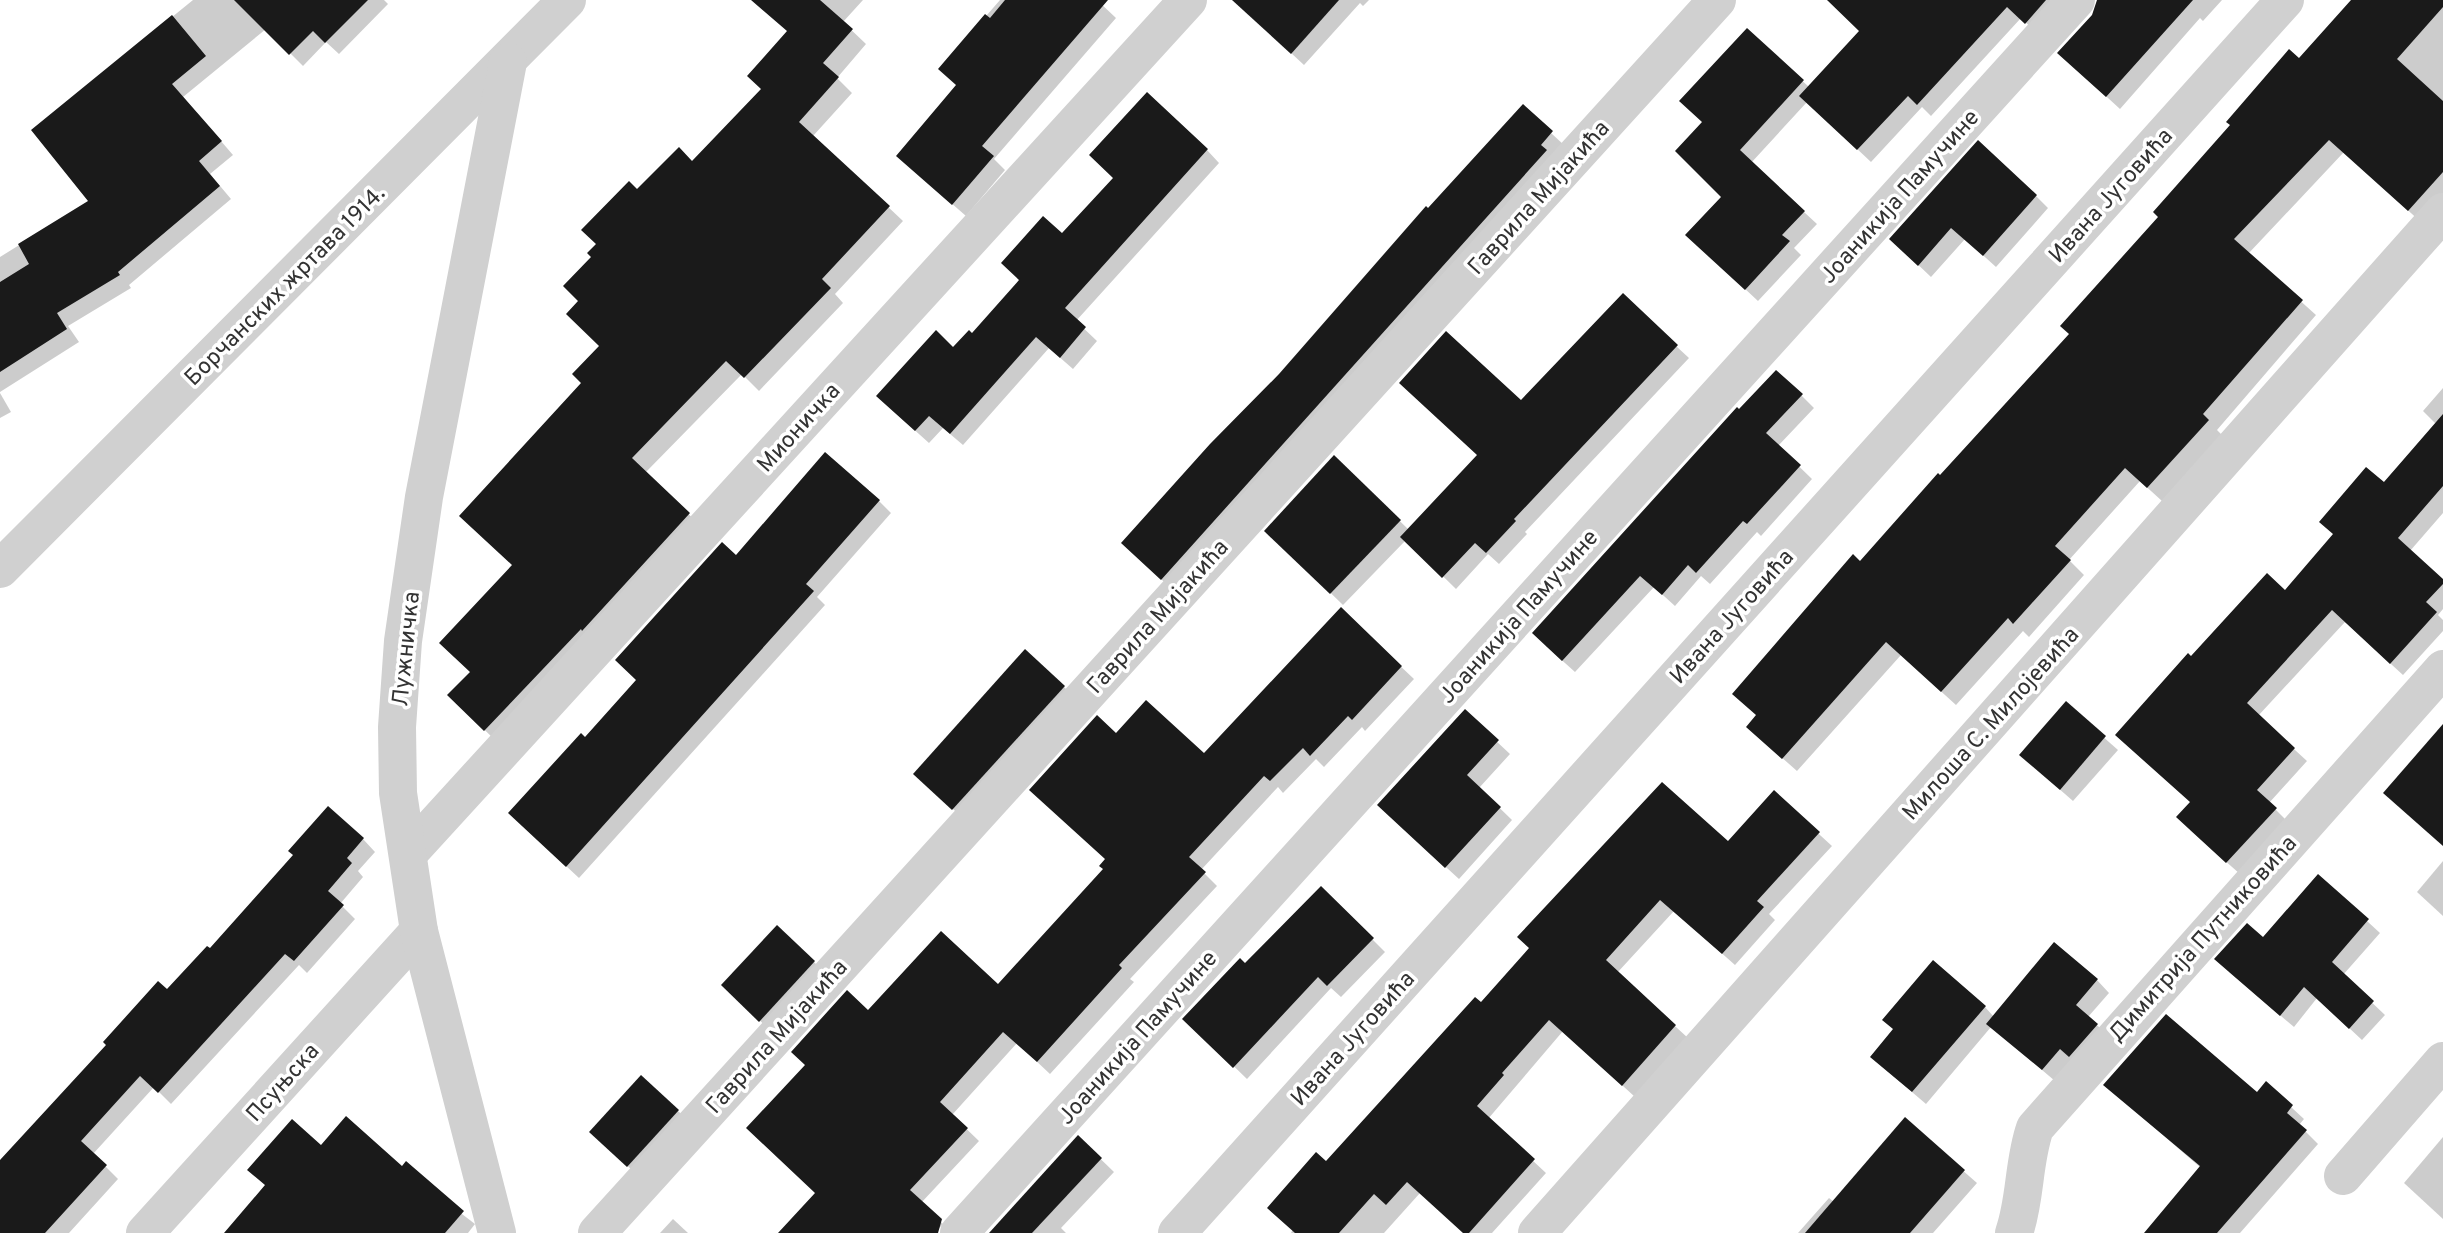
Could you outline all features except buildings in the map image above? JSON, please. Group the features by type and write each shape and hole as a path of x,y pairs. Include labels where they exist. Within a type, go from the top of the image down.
{"street":[{"name":"Борчанских жртава 1914.","path":"0,569 567,0"},
{"name":"Мионичка","path":"408,854 1188,0"},
{"name":"Гаврила Мијакића","path":"597,1233 1717,0"},
{"name":"Јоаникија Памучине","path":"959,1233 2076,0"},
{"name":"Ивана Југовића","path":"1177,1233 2285,0"},
{"name":"Лужничка","path":"497,1233 419,931 398,793 397,727 403,641 424,497 508,62"},
{"name":"Милоша С. Милојевића","path":"1537,1233 2443,212"},
{"name":"Димитрија Путниковића","path":"2014,1233 2021,1213 2027,1150 2035,1128 2443,669"},
{"name":"Псуњска","path":"145,1233 419,931"},
{"path":"2343,1176 2443,1061"}]}
